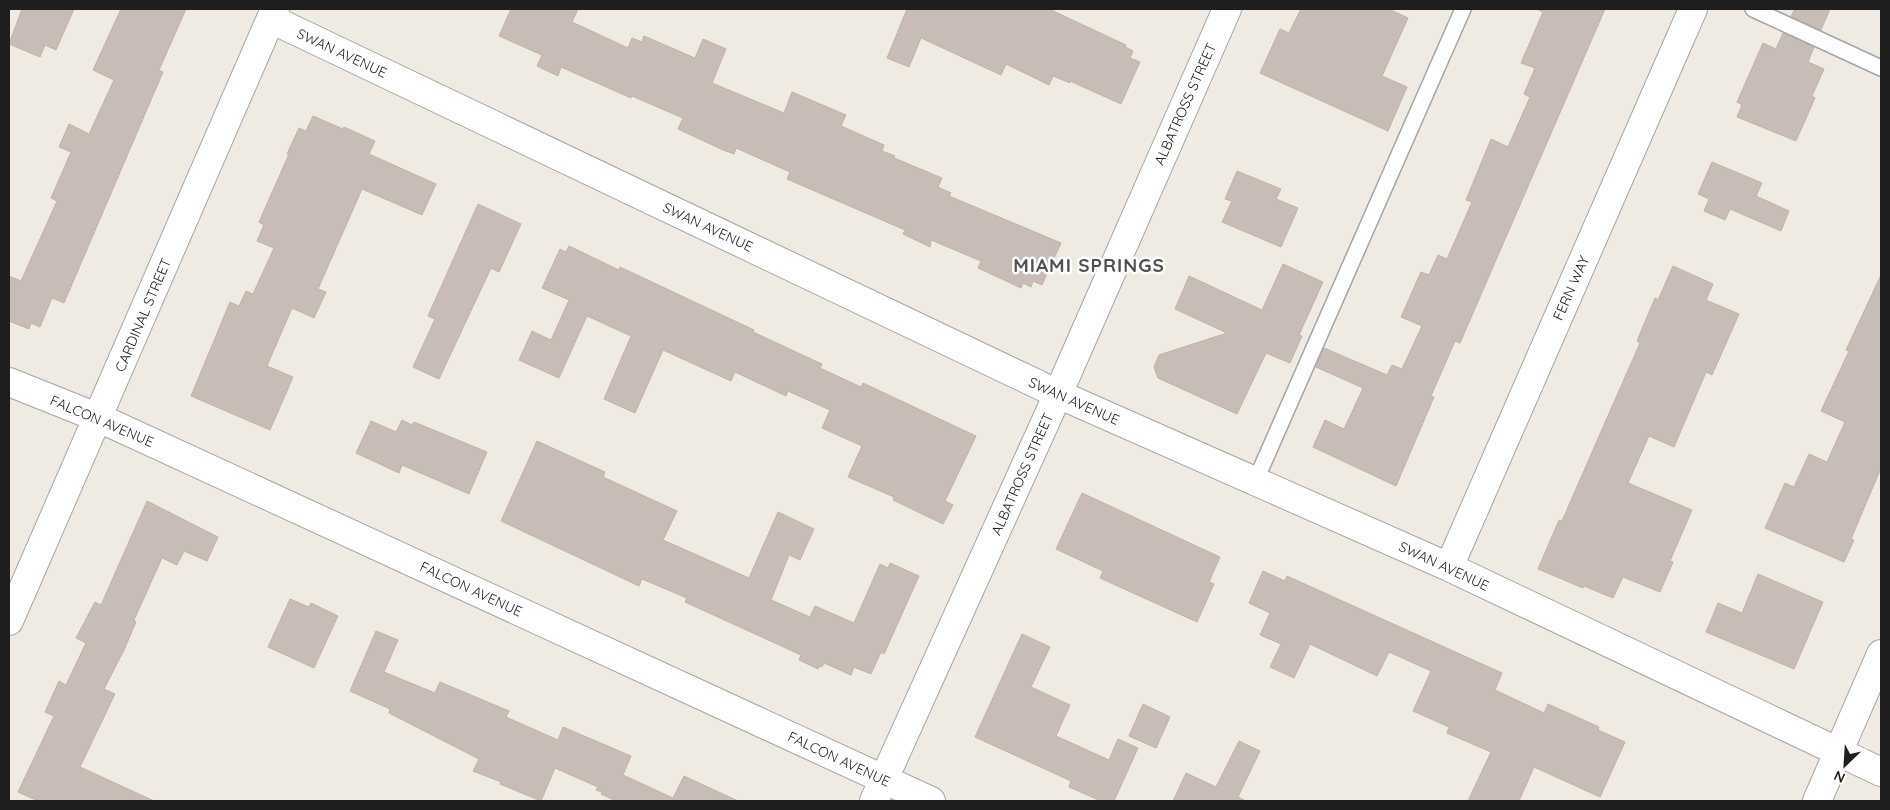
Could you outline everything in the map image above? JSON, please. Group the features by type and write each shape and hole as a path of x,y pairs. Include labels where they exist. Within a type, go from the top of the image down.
{"street":[{"name":"ALBATROSS STREET","path":"879,790 1058,394 1226,9"},
{"name":"FERN WAY","path":"1449,567 1693,9"},
{"name":"SWAN AVENUE","path":"273,14 1058,394 1449,567 1881,772"},
{"name":"CARDINAL STREET","path":"9,621 99,418 273,14"},
{"name":"FALCON AVENUE","path":"9,382 99,418 879,790 931,801"},
{"path":"1817,801 1881,654"}],"lane":[{"path":"1255,482 1463,9"},
{"path":"1753,9 1881,68"}],"building":[{"path":"22,9 74,9 56,50 45,45 40,57 9,44"},
{"path":"121,9 186,9 159,70 163,72 64,303 52,298 40,327 31,323 29,329 9,321 9,276 21,281 57,201 51,198 71,152 59,147 69,124 89,134 114,80 93,70"},
{"path":"511,9 578,9 572,22 628,48 632,38 642,42 644,36 695,58 703,39 726,49 712,83 784,113 792,92 846,115 841,126 884,145 882,151 895,156 894,158 942,178 938,187 951,193 949,196 1061,243 1042,285 1033,281 1031,287 1023,283 1021,288 978,268 981,261 931,240 930,247 903,234 905,230 787,179 790,172 736,148 734,154 678,129 683,118 632,96 631,98 561,67 558,76 537,66 542,55 499,36"},
{"path":"907,9 1049,9 1126,45 1125,47 1133,51 1130,58 1140,62 1121,104 1070,81 1070,83 1053,76 1049,85 1006,64 1001,75 921,38 909,67 887,58"},
{"path":"1301,9 1389,9 1408,18 1382,76 1407,87 1388,131 1260,73 1280,29 1289,33"},
{"path":"1536,9 1605,9 1460,343 1455,341 1431,396 1434,397 1396,486 1313,447 1325,420 1344,429 1363,388 1316,367 1324,348 1387,375 1392,365 1402,369 1422,326 1401,317 1421,272 1429,275 1438,255 1447,259 1472,202 1466,200 1491,139 1508,147 1530,97 1524,94 1535,68 1521,63 1543,12"},
{"path":"1795,9 1830,9 1821,30 1791,16"},
{"path":"1783,33 1814,47 1808,62 1824,69 1812,96 1815,98 1796,141 1737,117 1742,105 1737,102 1763,43 1776,49"},
{"path":"313,116 375,141 369,154 436,184 422,215 362,189 318,289 326,292 314,318 292,308 267,366 293,377 270,430 191,396 230,302 239,306 246,291 253,294 274,248 257,241 264,225 259,222 299,128 306,131"},
{"path":"1712,162 1762,183 1756,196 1789,211 1781,231 1730,209 1725,220 1704,211 1709,199 1698,194"},
{"path":"1237,171 1281,189 1276,199 1298,208 1281,247 1222,222 1232,201 1225,199"},
{"path":"478,204 521,224 499,272 491,268 439,379 413,367 435,319 428,316"},
{"path":"569,246 619,270 620,267 754,330 753,332 822,364 820,368 861,387 863,383 976,436 945,501 953,505 943,524 893,500 894,497 848,477 862,446 822,428 830,410 788,391 786,396 735,372 731,381 663,350 635,413 604,399 631,336 587,316 559,378 519,360 532,331 551,340 569,300 542,288 560,249 566,252"},
{"path":"1283,264 1323,282 1299,335 1302,336 1290,363 1266,353 1237,414 1158,378 1154,367 1159,355 1227,333 1175,309 1189,276 1262,310"},
{"path":"1673,266 1713,284 1706,300 1739,314 1712,375 1706,372 1674,447 1649,436 1628,483 1692,510 1670,561 1673,562 1660,592 1623,577 1613,598 1538,569 1559,520 1562,521 1640,343 1637,341 1655,298 1658,300"},
{"path":"1881,275 1881,468 1851,539 1854,540 1844,562 1765,528 1785,483 1794,487 1809,454 1827,462 1845,422 1821,411 1849,351 1846,350"},
{"path":"402,420 412,425 414,422 487,452 469,494 402,465 399,473 356,453 371,421 396,432"},
{"path":"537,441 605,472 603,477 677,511 663,540 749,578 778,512 814,529 800,560 789,555 771,600 810,617 815,606 854,623 880,564 888,568 890,563 919,576 884,654 881,652 871,674 854,667 851,675 824,663 818,669 799,660 801,655 685,602 687,598 642,579 639,586 501,521"},
{"path":"1082,493 1220,557 1209,582 1214,584 1197,622 1100,578 1103,571 1056,549"},
{"path":"147,501 218,537 207,561 184,551 177,565 162,558 134,620 136,622 124,650 104,689 115,694 80,767 154,801 38,801 18,792 54,716 45,712 59,681 66,685 86,643 76,638 95,602 101,605"},
{"path":"1263,571 1285,581 1287,576 1502,673 1495,690 1544,713 1548,704 1599,727 1598,730 1625,742 1600,797 1534,767 1519,801 1468,801 1491,752 1447,733 1449,727 1413,711 1431,671 1389,652 1377,676 1310,644 1294,678 1270,667 1281,644 1260,635 1270,613 1249,603"},
{"path":"1758,574 1823,602 1794,669 1706,632 1718,603 1742,613"},
{"path":"290,599 309,607 311,603 338,616 314,668 268,647"},
{"path":"376,631 398,640 384,672 435,693 440,682 509,711 506,717 558,740 563,727 631,756 623,775 673,798 684,776 738,801 616,801 601,794 602,792 596,790 598,787 555,768 541,801 500,784 501,782 473,771 479,759 389,713 390,709 350,691"},
{"path":"1022,634 1050,647 1031,687 1070,705 1056,736 1109,760 1118,739 1138,748 1114,801 1101,801 1069,787 1071,781 975,737"},
{"path":"1143,704 1170,717 1156,748 1129,736"},
{"path":"1239,741 1260,751 1238,797 1246,801 1173,801 1186,773 1216,787"}],"district":[{"name":"MIAMI SPRINGS","path":"1089,265"}]}
